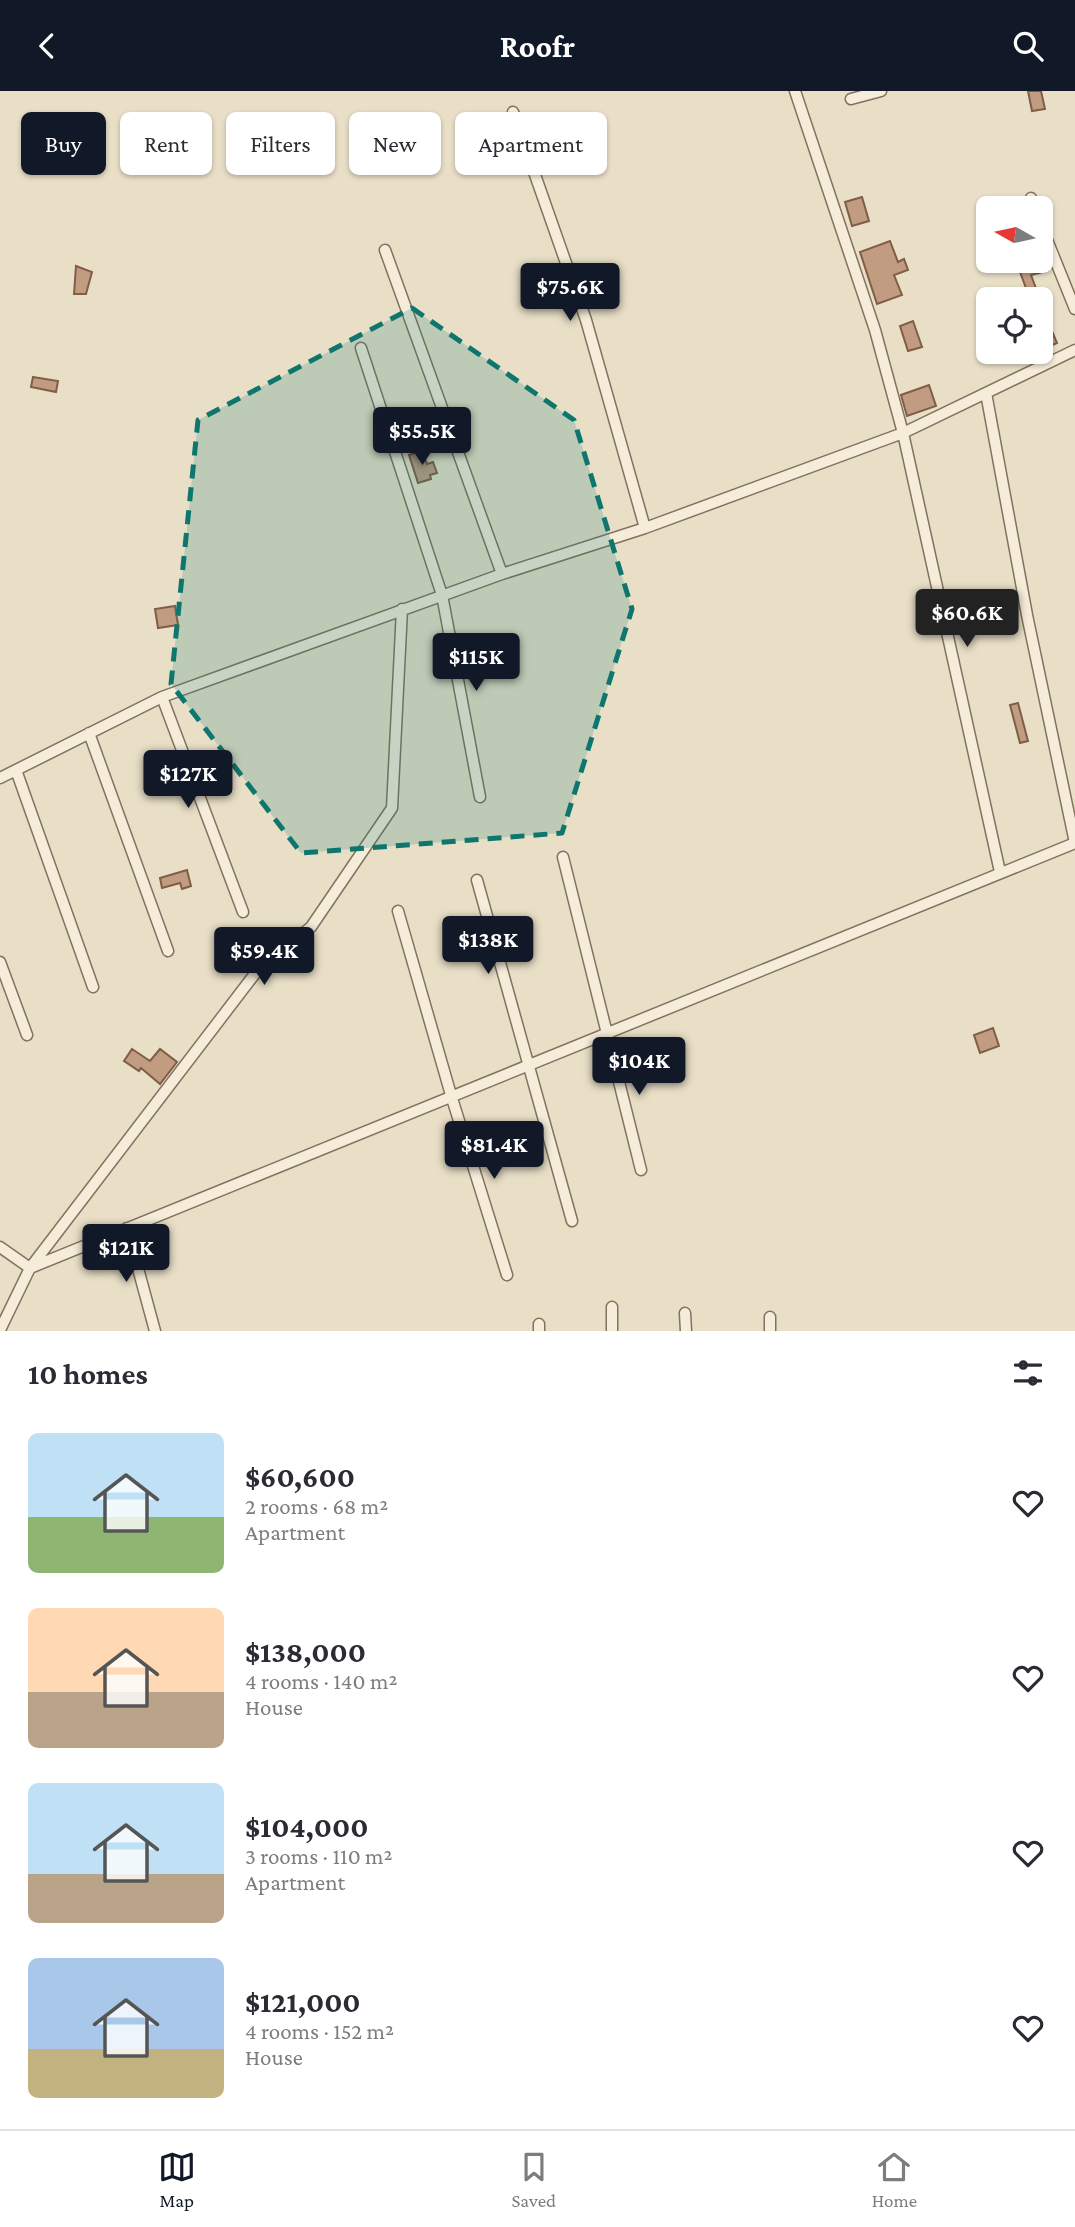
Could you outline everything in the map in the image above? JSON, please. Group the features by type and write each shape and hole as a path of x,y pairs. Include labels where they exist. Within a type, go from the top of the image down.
{"street":[{"path":"794,91 875,330 903,433 1000,872"},
{"path":"851,99 881,91"},
{"path":"535,175 586,320 645,528"},
{"path":"385,250 502,574"},
{"path":"1054,257 1075,309"},
{"path":"361,348 442,595 480,797"},
{"path":"0,778 162,697 502,574 645,528 903,433 1075,350"},
{"path":"30,1268 1075,843 1027,615 986,393"},
{"path":"0,1330 30,1268 257,971 311,927 392,808 402,609"},
{"path":"162,697 243,912"},
{"path":"89,733 168,951"},
{"path":"16,770 93,987"},
{"path":"563,857 641,1170"},
{"path":"477,880 572,1221"},
{"path":"398,911 507,1275"},
{"path":"0,962 27,1035"},
{"path":"127,1228 155,1331"},
{"path":"0,1247 30,1268"},
{"path":"612,1307 612,1331"},
{"path":"685,1313 686,1331"},
{"path":"770,1317 771,1331"}],"highlighted area":[{"path":"412,308 574,420 632,609 562,833 301,853 171,684 198,420"}],"building":[{"path":"1028,91 1041,91 1045,109 1032,111"},
{"path":"862,197 869,221 852,226 845,202"},
{"path":"890,241 898,262 904,259 908,270 894,275 902,295 877,304 860,252"},
{"path":"76,266 92,272 86,294 74,294"},
{"path":"1020,273 1039,273 1031,275 1036,287 1026,287"},
{"path":"913,321 922,347 908,351 900,326"},
{"path":"33,377 58,381 56,392 31,387"},
{"path":"929,385 936,406 907,416 901,395"},
{"path":"422,451 427,464 433,462 437,473 430,475 431,479 418,483 409,455"},
{"path":"175,606 178,625 158,628 155,609"},
{"path":"1018,703 1028,741 1020,743 1010,705"},
{"path":"187,870 191,886 182,889 180,883 162,888 160,878"},
{"path":"993,1028 999,1046 980,1053 974,1035"},
{"path":"132,1049 150,1061 160,1049 177,1062 160,1084 141,1068 139,1071 124,1061"}]}
